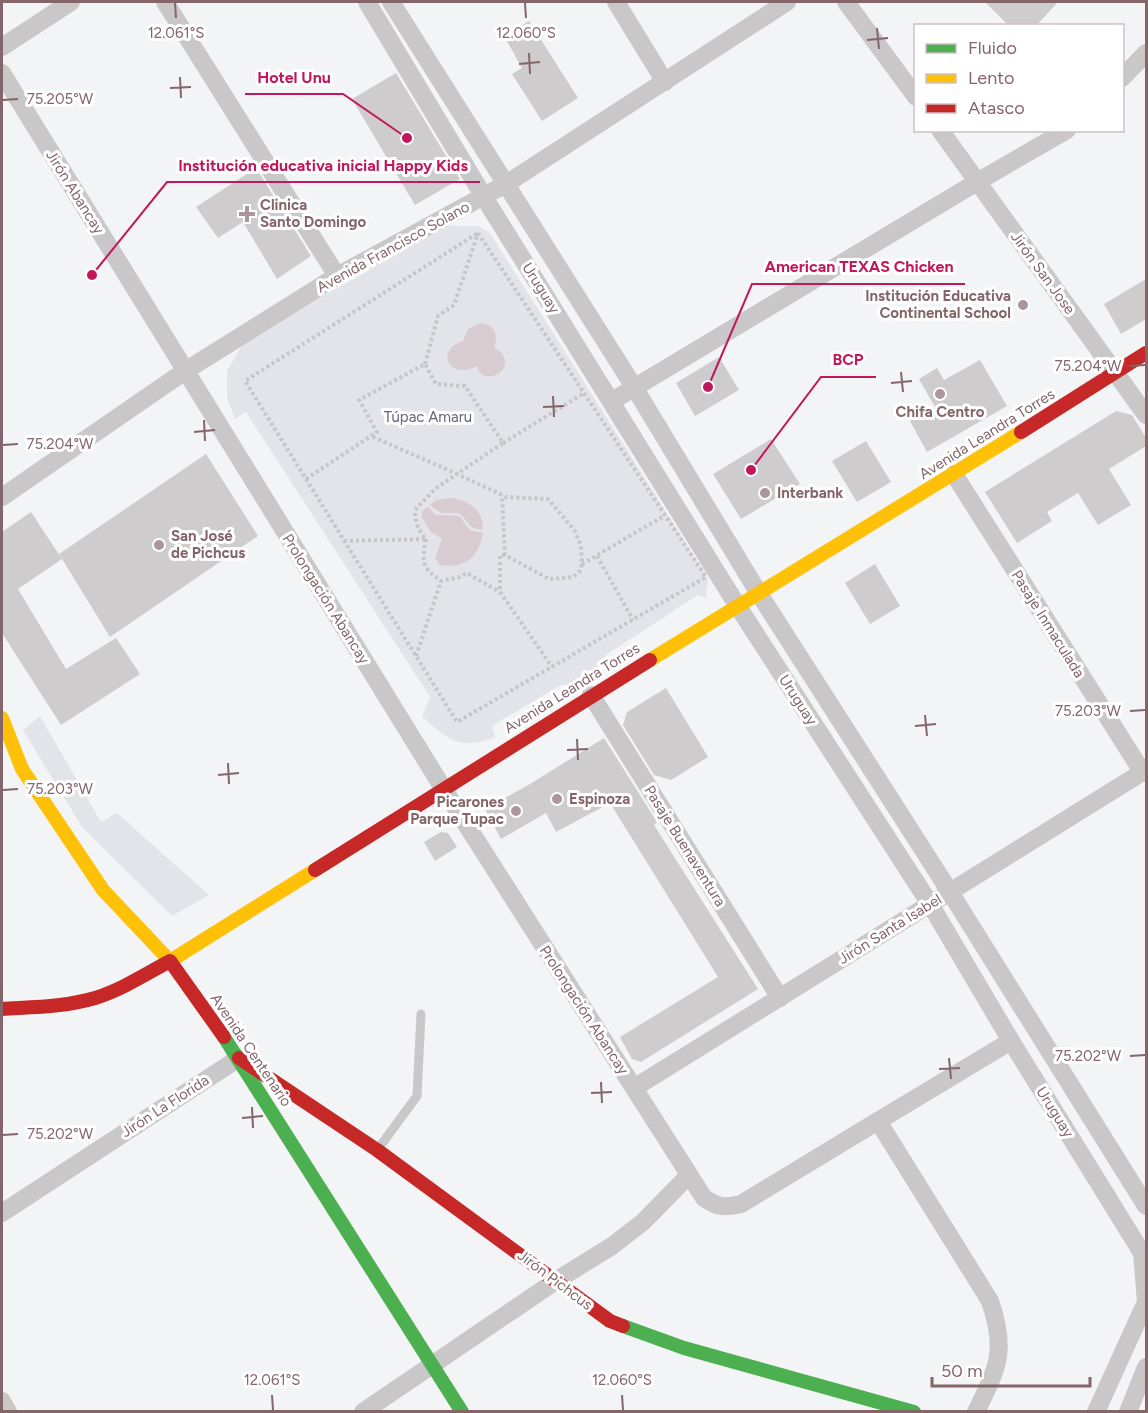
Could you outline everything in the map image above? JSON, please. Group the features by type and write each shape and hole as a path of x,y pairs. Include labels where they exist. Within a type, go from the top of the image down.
{"street":[{"path":"2,47 71,2"},
{"path":"165,2 337,276"},
{"name":"Uruguay","path":"367,2 484,197 737,605 930,904 1011,1041 1142,1252 1146,1302 1096,1412"},
{"name":"Uruguay","path":"391,2 634,387 758,592 950,892 1146,1206"},
{"path":"616,2 665,82"},
{"name":"Avenida Francisco Solano","path":"2,497 185,371 337,276 506,184 787,2"},
{"path":"846,2 914,96"},
{"path":"1124,76 1146,53"},
{"name":"Jirón Abancay","path":"2,74 185,371"},
{"name":"Jirón San Jose","path":"941,132 1146,415"},
{"path":"612,401 1064,132"},
{"name":"Avenida Leandra Torres","path":"2,1009 73,1003 96,998 170,961 443,788 758,592 954,474 1146,353"},
{"name":"Prolongación Abancay","path":"185,371 443,788 704,1198 716,1206 728,1207 741,1204 878,1121"},
{"name":"Pasaje Inmaculada","path":"954,474 1144,772"},
{"name":"Pasaje Buenaventura","path":"591,696 780,998"},
{"name":"Avenida Centenario","path":"2,718 22,770 103,890 170,961 239,1058 462,1412"},
{"path":"2,763 22,770"},
{"name":"Jirón Santa Isabel","path":"634,1088 1144,772"},
{"path":"976,1412 995,1373 999,1349 999,1325 990,1301 878,1121 1011,1041"},
{"name":"Jirón Pichcus","path":"239,1058 378,1150 610,1321 684,1348 872,1407 914,1412"},
{"name":"Jirón La Florida","path":"2,1213 239,1058"},
{"path":"363,1412 627,1235 689,1175"},
{"path":"1128,1412 1146,1367"},
{"path":"2,1401 8,1412"}],"lane":[{"path":"378,1150 417,1096 421,1014"}],"path":[{"path":"478,233 454,305 438,316 425,364 436,384 465,386 503,443"},
{"path":"478,233 706,578 457,722 245,381 478,233"},
{"path":"306,478 377,432 359,400 425,364"},
{"path":"426,539 415,520 415,510 419,503 435,489 503,443 584,393"},
{"path":"371,436 502,495 548,499 575,531 581,546 582,564 580,571 573,577 549,579 505,555 500,555 500,592"},
{"path":"502,495 505,555"},
{"path":"582,564 665,515"},
{"path":"344,541 426,539"},
{"path":"426,539 422,556 423,565 441,581"},
{"path":"597,556 633,620"},
{"path":"441,581 467,573 500,592 552,667"},
{"path":"416,656 441,581"}],"green space":[{"name":"Túpac Amaru","path":"447,226 478,226 490,233 708,578 706,598 698,595 606,655 599,674 580,685 561,685 492,726 495,737 472,743 463,743 447,737 422,716 430,697 246,412 235,419 227,398 227,371 244,341"},
{"path":"40,716 101,822 117,813 209,895 172,916 82,827 23,730"}],"shaded area":[{"path":"481,323 490,326 495,331 494,347 502,354 505,362 504,368 493,376 481,373 477,366 459,370 453,367 447,357 454,345 463,341 468,329"},
{"path":"451,498 464,501 474,507 481,516 483,529 472,527 459,513 441,513 430,505 436,500"},
{"path":"428,507 436,515 459,516 471,530 483,532 478,548 470,559 457,565 440,565 435,558 442,539 430,531 421,516 423,510"}],"building":[{"path":"985,2 1058,2 1038,24 1007,24"},
{"path":"529,21 578,98 542,121 512,74 522,68 504,36"},
{"path":"396,73 460,179 415,205 352,99"},
{"name":"Clinica Santo Domingo","path":"256,168 311,256 277,279 243,222 218,238 196,207"},
{"path":"1146,279 1146,319 1121,334 1104,304"},
{"path":"719,357 739,390 695,416 676,383"},
{"path":"980,360 1007,406 927,452 910,421 935,407 919,379 937,368 944,380"},
{"path":"1116,411 1132,415 1146,438 1146,446 1109,469 1131,505 1098,525 1078,493 1047,512 1052,521 1017,543 985,492"},
{"path":"771,439 800,484 741,519 713,474"},
{"path":"866,441 891,482 857,502 832,461"},
{"name":"San José de Pichcus","path":"206,454 258,536 110,637 59,554"},
{"path":"31,512 62,559 18,589 66,669 116,638 140,674 61,725 2,633 2,532"},
{"path":"875,564 900,606 870,624 845,583"},
{"path":"666,688 708,757 671,780 654,775 623,725 627,712"},
{"path":"604,738 657,822 654,825 758,989 641,1062 632,1059 620,1037 718,977 610,803 556,832 546,813 501,839 485,809"},
{"path":"441,832 448,833 457,847 435,861 424,842"}],"traffic: fast":[{"path":"224,1037 462,1412"},
{"path":"623,1326 684,1348 914,1412"}],"traffic: slow":[{"path":"650,660 1021,432"},
{"path":"2,718 22,769 103,890 170,961 315,870"}],"traffic: jam":[{"path":"1021,432 1146,353"},
{"path":"315,870 650,660"},
{"path":"2,1009 61,1005 95,998 124,986 170,961 224,1037"},
{"path":"239,1058 377,1150 610,1321 623,1326"}],"place":[{"name":"Hotel Unu","path":"407,138"},
{"name":"Clinica Santo Domingo","path":"247,214"},
{"name":"Institución educativa inicial Happy Kids","path":"92,275"},
{"name":"Institución Educativa Continental School","path":"1023,305"},
{"name":"American TEXAS Chicken","path":"708,387"},
{"name":"Chifa Centro","path":"940,394"},
{"name":"BCP","path":"751,470"},
{"name":"Interbank","path":"765,493"},
{"name":"San José de Pichcus","path":"159,545"},
{"name":"Espinoza","path":"557,799"},
{"name":"Picarones Parque Tupac","path":"516,811"}]}
